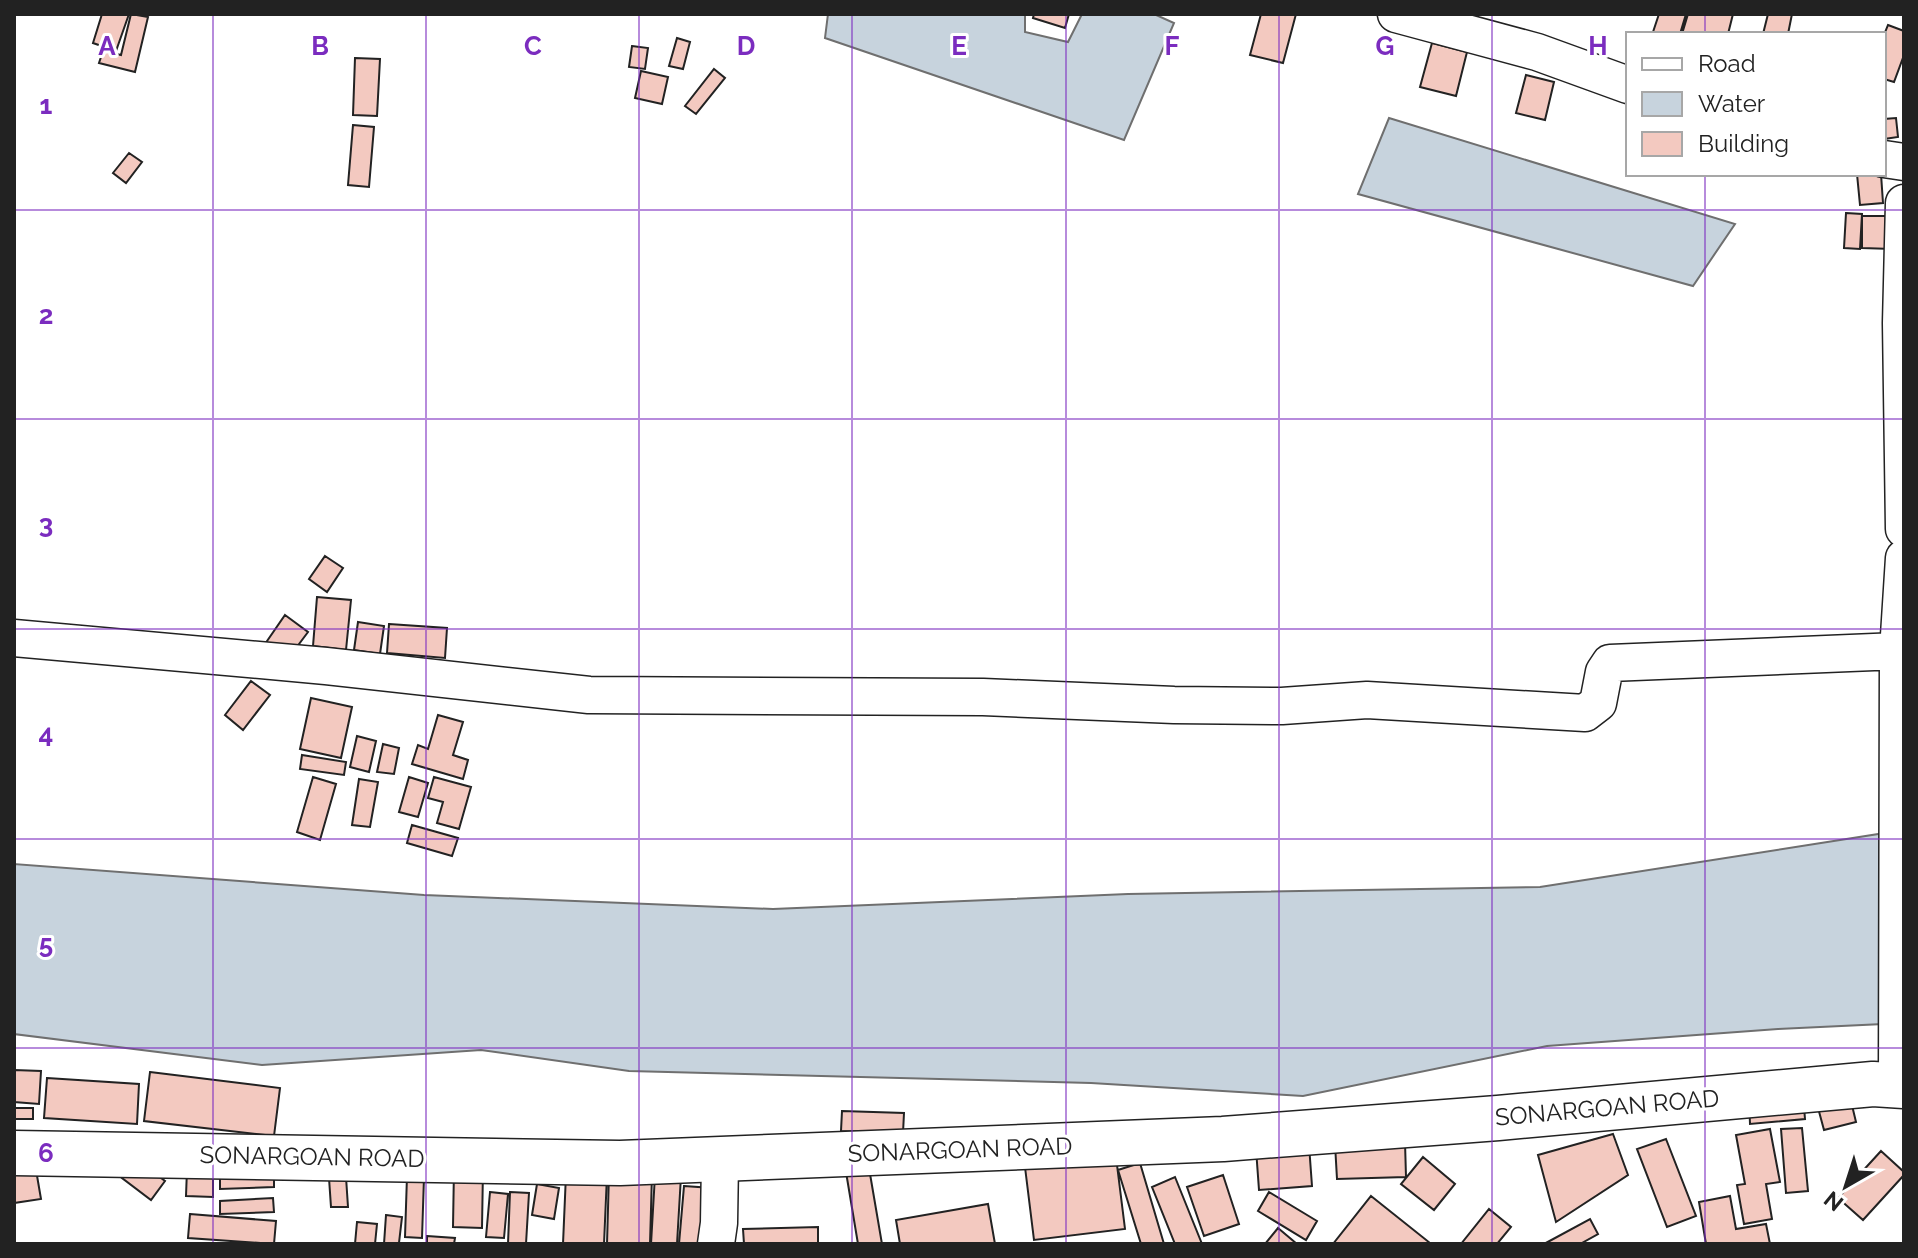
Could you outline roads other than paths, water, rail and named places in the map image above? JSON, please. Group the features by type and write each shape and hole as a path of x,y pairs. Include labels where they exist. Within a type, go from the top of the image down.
{"main road":[{"name":"SONARGOAN ROAD","path":"14,1153 620,1163 720,1161 1223,1139 1873,1084 1901,1086"}],"street":[{"path":"1396,14 1537,52 1626,84"},
{"path":"1904,203 1901,323 1904,529"},
{"path":"1901,1086 1897,1034 1898,651 1904,558"},
{"path":"14,638 326,666 589,695 983,697 1282,706 1367,700 1585,713 1598,703 1604,672 1610,663 1898,651"},
{"path":"716,1244 720,1161"}],"water":[{"path":"828,14 1025,14 1025,32 1068,42 1082,14 1154,14 1174,23 1124,140 825,38"},
{"path":"1389,118 1735,224 1693,286 1358,194"},
{"path":"1904,830 1904,1023 1547,1046 1303,1096 1091,1083 629,1071 481,1050 262,1065 14,1034 14,864 424,895 773,909 1128,894 1540,887"}]}
